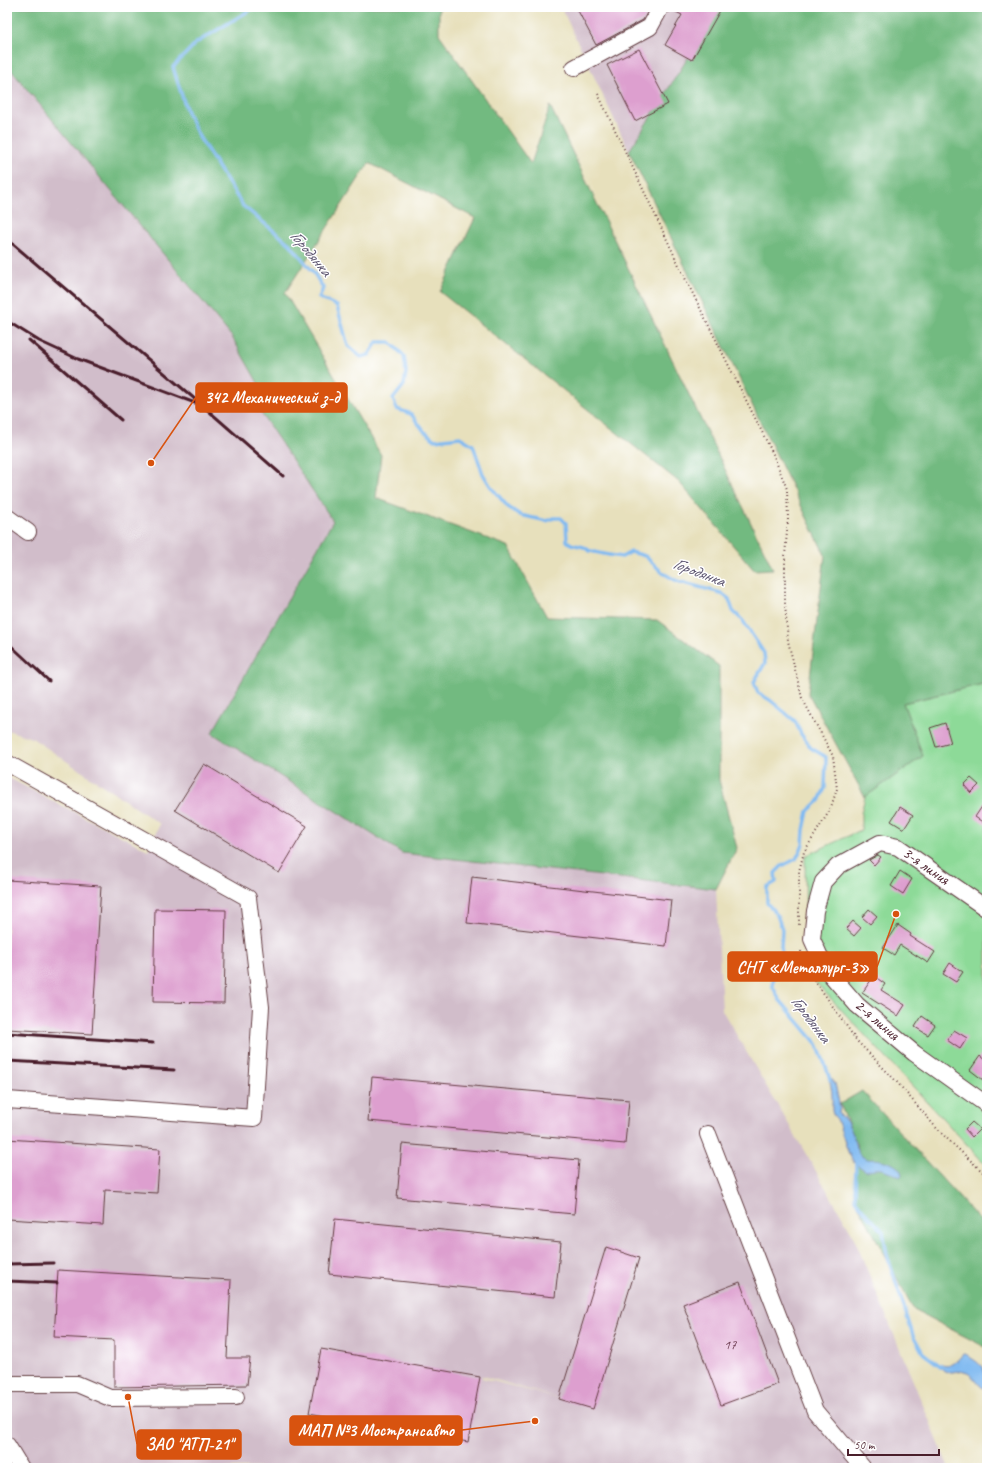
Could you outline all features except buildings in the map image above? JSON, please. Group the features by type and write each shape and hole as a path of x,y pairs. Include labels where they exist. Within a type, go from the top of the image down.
{"lane":[{"path":"574,68 650,27 661,7"},
{"path":"7,516 28,532"},
{"path":"7,763 248,898 261,1007 254,1118 7,1100"},
{"name":"3-я линия","path":"823,882 838,866 880,843 898,847 987,909"},
{"name":"2-я линия","path":"823,882 815,911 812,939 826,968 857,1005 914,1053 987,1105"},
{"path":"708,1134 815,1411 863,1468"},
{"path":"7,1384 77,1384 110,1398 236,1398"},
{"path":"7,1445 21,1468"}],"path":[{"path":"598,94 686,280 773,454 787,489 788,518 785,556 785,597 788,641 802,698 833,756 837,789 830,810 804,852 799,870 799,931"},
{"path":"800,945 802,960 857,1041 896,1081 939,1131 987,1176"}],"shaded area":[{"path":"561,7 724,7 632,157"},
{"path":"7,65 232,337 262,390 255,404 333,521 212,733 402,853 716,889 722,1010 852,1233 949,1468 7,1468 7,777 148,850 160,824 32,738 7,730","holes":["482,1376 567,1401 482,1378"]}],"green space":[{"path":"7,7 439,7 439,34 531,164 550,106 773,569 754,570 679,482 440,292 475,218 369,163 285,293 381,455 376,498 508,546 547,617 657,620 719,666 719,780 737,848 716,889 402,853 212,733 333,521 255,404 262,390 232,337 7,65"},
{"path":"720,7 987,7 987,683 903,703 923,756 865,797 808,693 825,555 629,151"},
{"path":"987,683 987,1166 806,972 805,856 861,830 861,813 865,797 923,756 903,703"},
{"path":"862,1091 987,1228 987,1348 914,1310 855,1199 856,1142 840,1104"}],"water":[{"path":"829,1076 835,1083 840,1108 839,1114 850,1128 858,1153 865,1158 881,1160 894,1165 900,1169 902,1175 900,1177 891,1172 880,1169 866,1171 854,1163 848,1152 837,1119 832,1112 832,1094"},
{"path":"963,1354 968,1355 982,1367 986,1375 987,1390 980,1386 968,1373 961,1371 947,1372 941,1368 939,1364 947,1366 953,1364"}],"waterway":[{"name":"Городянка","path":"255,7 196,43 173,67 187,112 199,137 243,206 290,244 314,273 323,288 319,298 337,306 348,346 361,357 369,355 377,342 390,342 404,356 406,372 404,385 393,399 397,409 411,414 424,431 435,440 460,437 473,445 483,474 491,487 508,507 520,515 547,521 554,518 561,518 566,523 567,541 571,544 584,547 590,551 609,555 622,557 631,552 645,556 663,573 677,581 721,593 729,599 733,611 743,621 764,653 765,663 754,682 758,693 770,700 795,721 801,734 811,748 826,757 825,788 819,801 808,811 803,845 796,859 782,866 775,873 776,882 767,887 767,903 777,915 782,929 781,947 783,961 776,972 772,985 779,999 817,1044 830,1080"},
{"name":"Городянка","path":"856,1160 855,1199 868,1216 883,1231 887,1255 913,1335 923,1353 942,1367"}],"railway":[{"path":"7,239 283,476"},
{"path":"7,321 39,341 78,359 195,403"},
{"path":"29,340 121,420"},
{"path":"7,642 49,681"},
{"path":"7,1033 153,1043"},
{"path":"7,1061 174,1070"},
{"path":"7,1264 53,1263"},
{"path":"7,1281 57,1283"}],"place":[{"name":"342 Механический з-д","path":"151,463"},
{"name":"СНТ «Металлург-3»","path":"896,914"},
{"name":"ЗАО \"АТП-21\"","path":"128,1397"},
{"name":"МАП №3 Мострансавто","path":"535,1421"}]}
